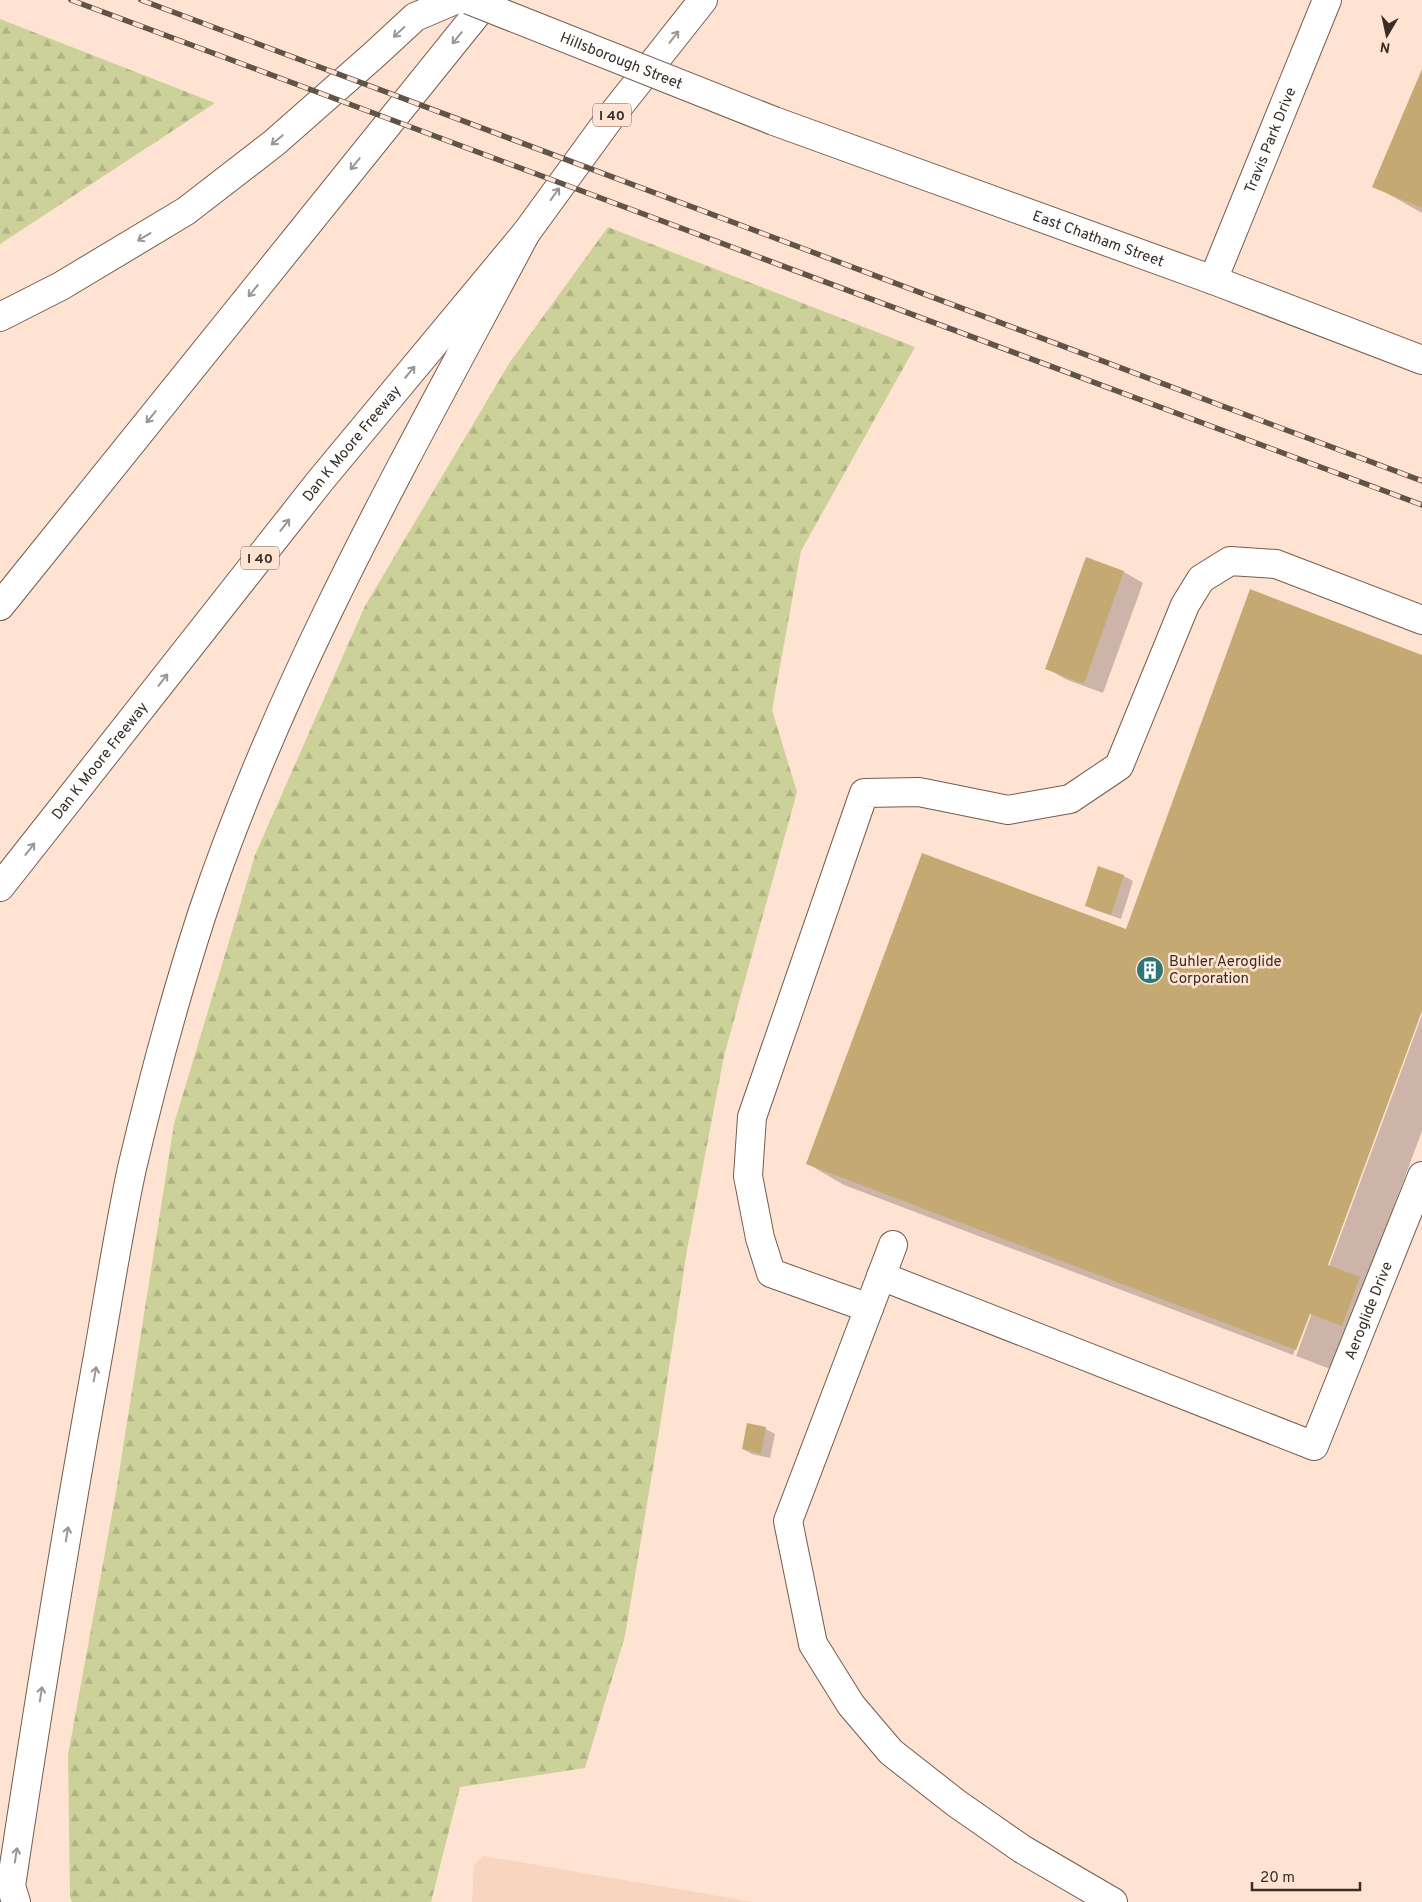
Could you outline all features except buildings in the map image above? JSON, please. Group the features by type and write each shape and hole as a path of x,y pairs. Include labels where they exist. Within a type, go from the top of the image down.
{"main road":[{"path":"0,317 61,286 186,211 274,143 415,17 456,0"},
{"name":"Hillsborough Street","path":"469,0 774,121"},
{"path":"0,606 488,0"},
{"name":"Dan K Moore Freeway","path":"0,887 320,480 526,233 612,116 703,0"},
{"name":"Travis Park Drive","path":"1213,280 1326,0"},
{"name":"East Chatham Street","path":"774,121 1213,280 1422,360"},
{"path":"16,1902 11,1886 31,1753 73,1493 132,1170 168,1027 199,925 238,813 304,658 375,518 526,233"},
{"path":"869,1308 771,1273 760,1238 748,1176 752,1117 864,794 919,792 1008,810 1070,799 1119,766 1186,605 1201,578 1230,561 1276,564 1422,620"},
{"name":"Aeroglide Drive","path":"881,1276 1314,1446 1422,1176"},
{"path":"893,1245 788,1521 814,1644 851,1705 891,1752 956,1803 1022,1849 1113,1902"}],"shaded area":[{"path":"484,1856 753,1902 472,1902 474,1865"}],"green space":[{"path":"0,19 215,103 0,244"},
{"path":"608,227 915,347 801,551 772,710 797,792 724,1056 687,1250 625,1636 585,1768 460,1787 431,1902 72,1902 70,1897 68,1755 116,1492 174,1124 255,855 365,606 510,362"}],"railway":[{"path":"71,0 1422,505"},
{"path":"141,0 1422,481"}],"place":[{"name":"Buhler Aeroglide Corporation","path":"1150,970"}]}
